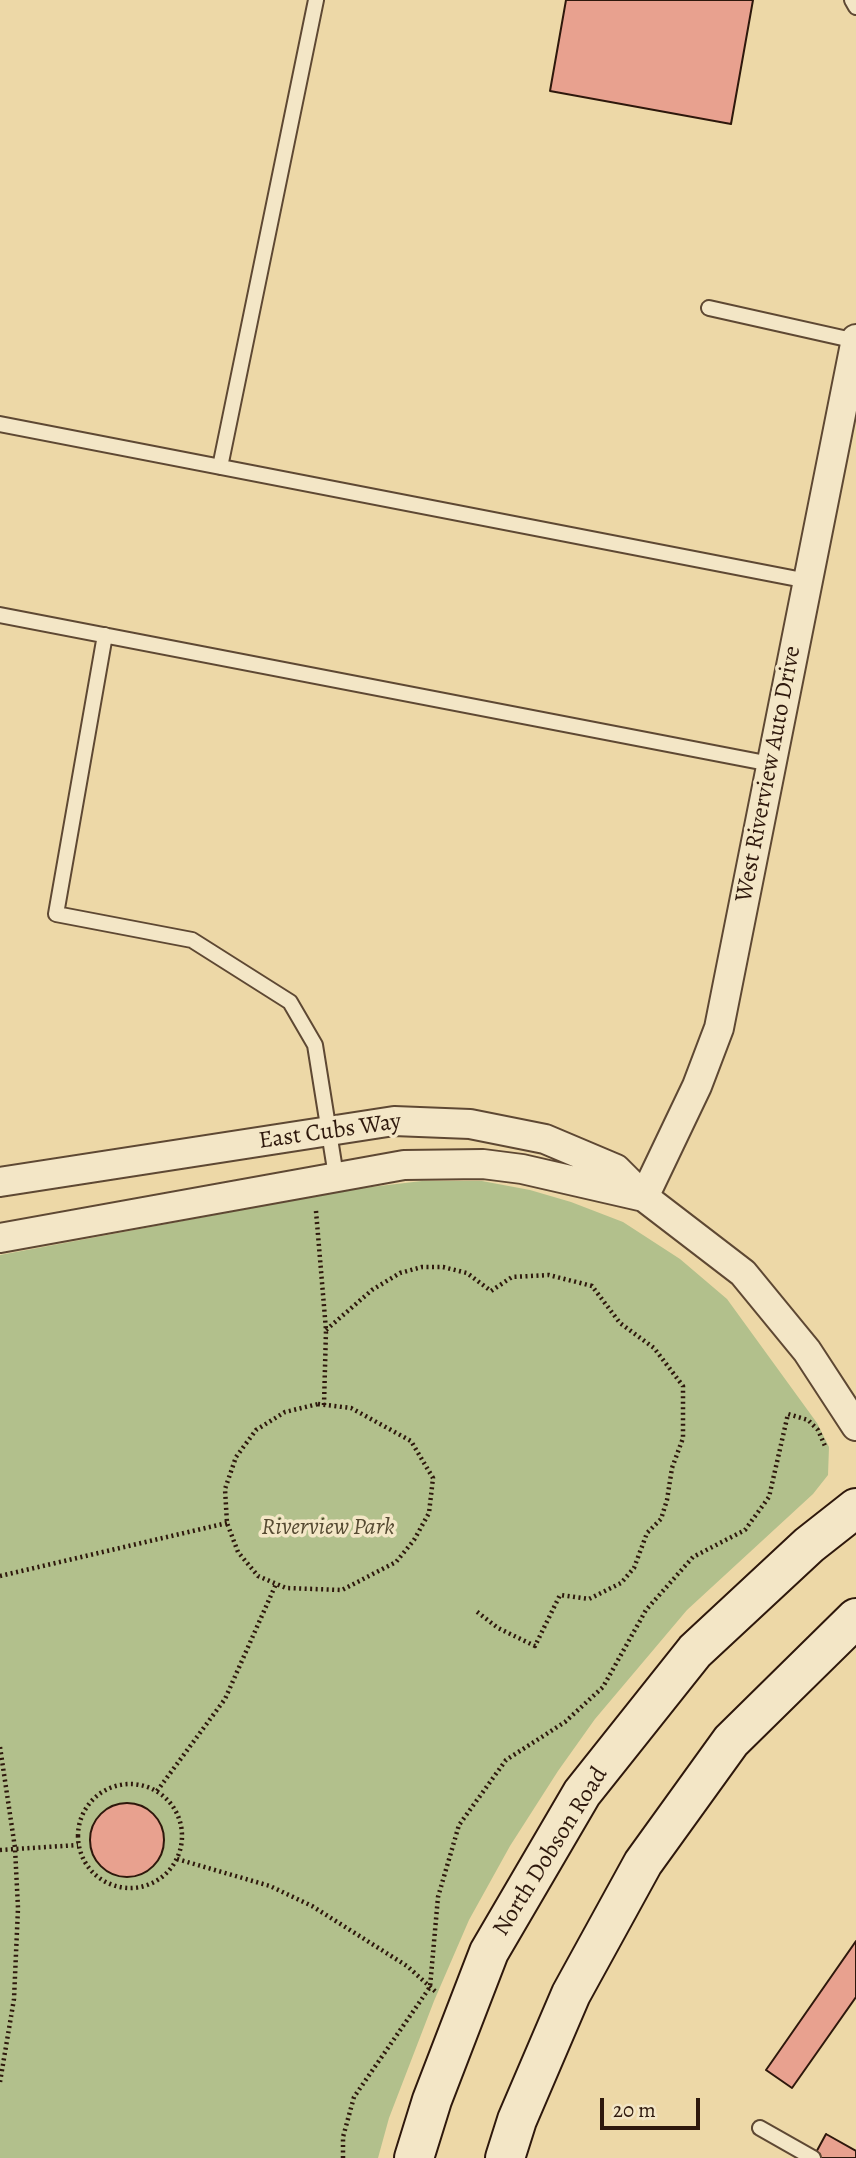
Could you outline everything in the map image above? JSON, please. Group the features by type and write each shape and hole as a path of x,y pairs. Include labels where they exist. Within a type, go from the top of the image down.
{"main road":[{"name":"North Dobson Road","path":"414,2158 432,2100 489,1952 582,1793 695,1651 809,1545 856,1508"},
{"path":"505,2158 517,2120 571,1994 643,1863 731,1741 856,1618"}],"street":[{"name":"West Riverview Auto Drive","path":"645,1197 696,1086 719,1028 856,340"},
{"name":"East Cubs Way","path":"0,1182 330,1130 432,1120 508,1130 581,1153 615,1169 645,1197 676,1218 743,1273 807,1351 856,1426"},
{"name":"East Cubs Way","path":"0,1238 404,1165 483,1164 522,1169 645,1197"}],"lane":[{"path":"220,467 316,0"},
{"path":"852,0 856,7"},
{"path":"709,308 856,340"},
{"path":"0,424 808,581"},
{"path":"0,615 771,764"},
{"path":"105,635 56,914 192,940 290,1003 315,1045 336,1176"},
{"path":"760,2128 813,2158"}],"path":[{"path":"316,1205 326,1330 324,1405"},
{"path":"326,1330 372,1290 400,1273 422,1267 443,1267 467,1273 491,1291 512,1277 549,1275 592,1286 620,1323 654,1348 683,1386 683,1438 673,1468 667,1500 661,1519 647,1533 634,1568 621,1584 589,1599 560,1594 535,1646 498,1628 476,1611"},
{"path":"324,1405 351,1408 411,1441 433,1478 429,1513 414,1540 396,1562 371,1578 342,1590 314,1591 276,1584 258,1576 238,1552 227,1523 226,1489 236,1457 256,1430 285,1412 324,1405"},
{"path":"342,2158 343,2137 354,2097 430,1987 438,1897 459,1825 506,1759 565,1722 603,1687 646,1610 693,1558 745,1530 769,1497 788,1414 808,1420 818,1430 825,1446"},
{"path":"0,1576 227,1523"},
{"path":"157,1791 225,1699 276,1584"},
{"path":"0,1748 15,1848 16,1965 0,2082"},
{"path":"124,1784 141,1785 157,1791 173,1807 182,1829 182,1844 177,1859 167,1872 154,1882 139,1887 107,1883 84,1861 78,1845 78,1828 83,1812 93,1798 107,1789 124,1784"},
{"path":"0,1850 78,1845"},
{"path":"177,1859 270,1886 312,1906 371,1941 440,1997"}],"green space":[{"name":"Riverview Park","path":"422,1181 482,1181 530,1190 571,1202 623,1222 680,1259 727,1299 817,1423 829,1447 828,1475 813,1494 687,1610 595,1719 558,1771 510,1846 469,1920 434,2001 389,2118 378,2158 0,2158 0,1255 354,1189"}],"building":[{"path":"566,0 753,0 731,124 550,91"},
{"path":"127,1803 141,1806 153,1814 161,1826 164,1840 161,1854 153,1866 141,1874 127,1877 113,1874 101,1866 93,1854 90,1840 93,1826 101,1814 113,1806"},
{"path":"856,1941 856,1997 792,2088 766,2070"},
{"path":"826,2134 856,2151 856,2158 813,2158"}]}
